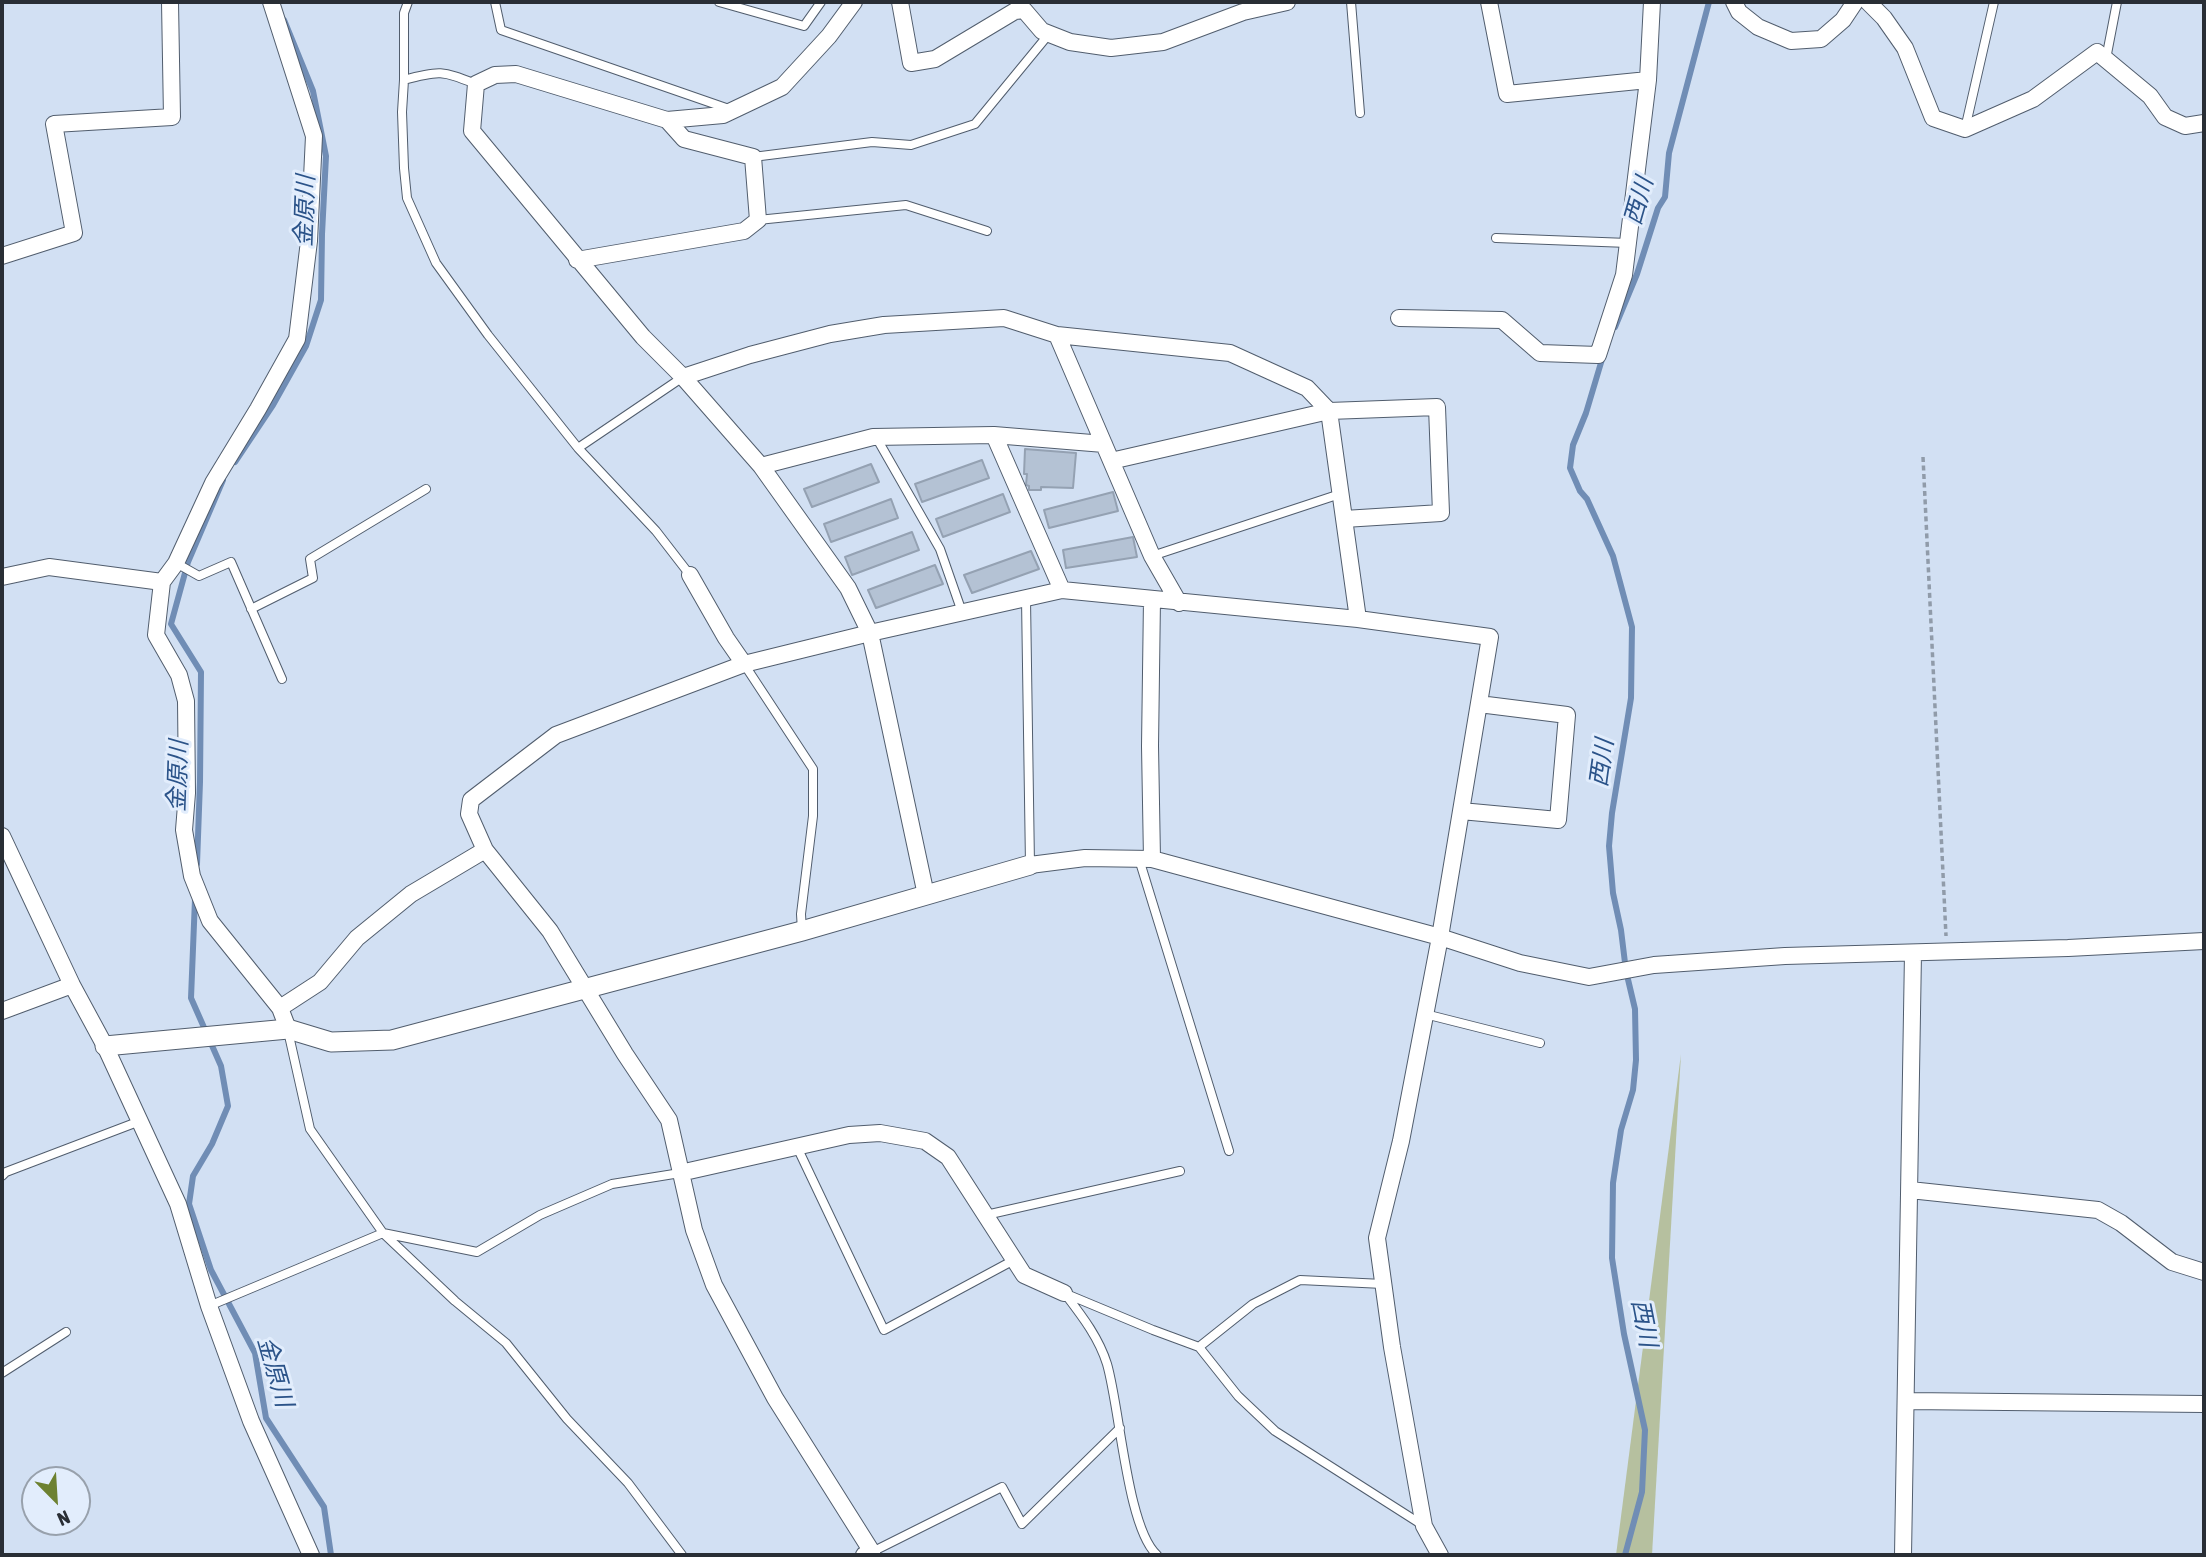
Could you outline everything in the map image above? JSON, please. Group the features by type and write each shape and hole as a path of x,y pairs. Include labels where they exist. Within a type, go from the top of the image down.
{"street":[{"path":"2,256 74,233 54,124 172,117 170,2"},
{"path":"271,2 314,136 309,241 297,339 213,483 176,563 162,582 156,635 179,676 186,701 187,793 184,830 192,876 210,921 280,1008 288,1028"},
{"path":"854,2 829,36 782,87 723,115 667,120 516,74 495,75 476,84 472,131 643,337 683,377 761,466 848,588 870,633 926,895"},
{"path":"901,2 911,63 934,59 1014,6 1024,10 1042,31 1070,42 1111,48 1150,43 1200,30 1243,12 1287,2"},
{"path":"1489,2 1507,94 1648,80"},
{"path":"1399,318 1502,320 1540,353 1598,355 1624,275 1648,80 1652,2"},
{"path":"1734,2 1739,12 1758,27 1791,41 1821,39 1843,20 1855,2"},
{"path":"1868,2 1884,18 1905,48 1933,118 1965,129 2033,99 2097,52 2150,96 2165,117 2185,126 2204,123"},
{"path":"577,260 744,231 758,220 753,157 684,139 667,120"},
{"path":"683,377 750,355 830,334 884,325 1004,318 1057,335 1230,353 1307,387 1329,411 1358,619"},
{"path":"1057,335 1152,556 1179,603"},
{"path":"1111,461 1329,411 1437,407 1441,513 1344,519"},
{"path":"761,466 876,437 993,435 1104,444"},
{"path":"993,435 1062,590"},
{"path":"2,578 49,567 162,582"},
{"path":"690,575 744,664"},
{"path":"868,1553 775,1398 714,1285 694,1230 669,1120 550,931 485,850 468,814 471,800 556,735 744,664 1062,590 1358,619 1490,637 1440,937 1401,1141 1377,1238 1392,1347 1424,1526 1440,1555"},
{"path":"1145,858 1152,599"},
{"path":"1461,811 1558,820 1567,715 1479,704"},
{"path":"2,836 72,985 105,1046 178,1204 209,1306 251,1421 311,1555"},
{"path":"280,1008 320,982 357,938 411,894 485,850"},
{"path":"105,1046 288,1028 331,1042 392,1040 802,931 1030,865 1085,858 1145,858 1440,937 1520,963 1589,976 1654,965 1772,957 2204,941"},
{"path":"1903,1555 1913,953"},
{"path":"2,1011 72,985"},
{"path":"680,1173 849,1135 880,1133 925,1141 948,1157 1024,1275 1064,1293"},
{"path":"1910,1190 2098,1210 2121,1223 2172,1262 2204,1272"},
{"path":"1907,1401 2204,1404"}],"lane":[{"path":"408,2 404,13 403,146 407,198 436,263 488,335 578,448 656,531 690,575"},
{"path":"495,2 501,30 732,110"},
{"path":"719,2 804,26 821,2"},
{"path":"1352,2 1360,113"},
{"path":"1965,129 1994,2"},
{"path":"2106,59 2116,2"},
{"path":"753,157 872,142 911,145 975,124 1049,34"},
{"path":"404,80 433,72 448,74 476,84"},
{"path":"758,220 906,205 988,231"},
{"path":"1496,238 1628,243"},
{"path":"578,448 683,377"},
{"path":"876,437 940,549 962,612"},
{"path":"251,609 313,578 310,559 426,489"},
{"path":"1152,556 1340,494"},
{"path":"176,563 199,576 231,562 282,679"},
{"path":"1026,599 1030,865"},
{"path":"744,664 813,769 813,816 801,914 802,931"},
{"path":"1145,858 1229,1151"},
{"path":"1425,1014 1540,1043"},
{"path":"288,1028 310,1129 383,1233 455,1301 506,1343 567,1419 628,1483 682,1555"},
{"path":"2,1176 6,1172 140,1121"},
{"path":"797,1147 884,1330 1014,1259"},
{"path":"986,1215 1180,1171"},
{"path":"209,1306 383,1233 477,1252 540,1215 612,1184 680,1173"},
{"path":"1199,1347 1253,1304 1300,1280 1383,1284"},
{"path":"1064,1293 1199,1347 1238,1396 1275,1431 1424,1526"},
{"path":"1064,1293 1088,1324 1107,1364 1138,1518 1148,1548 1157,1555"},
{"path":"2,1373 66,1332"},
{"path":"868,1553 1002,1487 1022,1524 1120,1428"}],"path":[{"path":"1923,457 1947,952"}],"green space":[{"path":"1681,1054 1652,1555 1616,1555"}],"building":[{"path":"1025,449 1076,453 1073,488 1041,487 1041,490 1029,490 1026,485 1027,474 1024,474"},
{"path":"982,460 989,478 922,502 915,484"},
{"path":"871,464 879,482 812,507 804,489"},
{"path":"1113,492 1118,511 1049,528 1044,510"},
{"path":"1003,494 1010,512 943,537 936,519"},
{"path":"891,499 898,518 831,542 824,524"},
{"path":"912,532 919,550 852,575 845,557"},
{"path":"1133,537 1137,557 1066,568 1063,550"},
{"path":"1031,551 1039,569 972,593 964,575"},
{"path":"935,565 943,584 876,608 868,590"}],"waterway":[{"name":"西川","path":"1615,327 1637,274 1658,208 1665,197 1669,153 1709,2"},
{"name":"金原川","path":"235,462 273,405 306,346 321,300 326,156 313,91 284,20"},
{"name":"西川","path":"1603,356 1573,445 1570,468 1613,556 1632,627 1631,698 1609,846 1613,893 1635,1009 1636,1060 1633,1090 1621,1130 1613,1183 1612,1258 1624,1334 1645,1430 1642,1492 1625,1555"},
{"name":"金原川","path":"197,864 201,672 171,624 188,562 223,480"},
{"name":"金原川","path":"195,899 191,998 221,1066 228,1106 212,1144 193,1176 189,1204 211,1270 255,1353 266,1418 324,1507 331,1555"}]}
